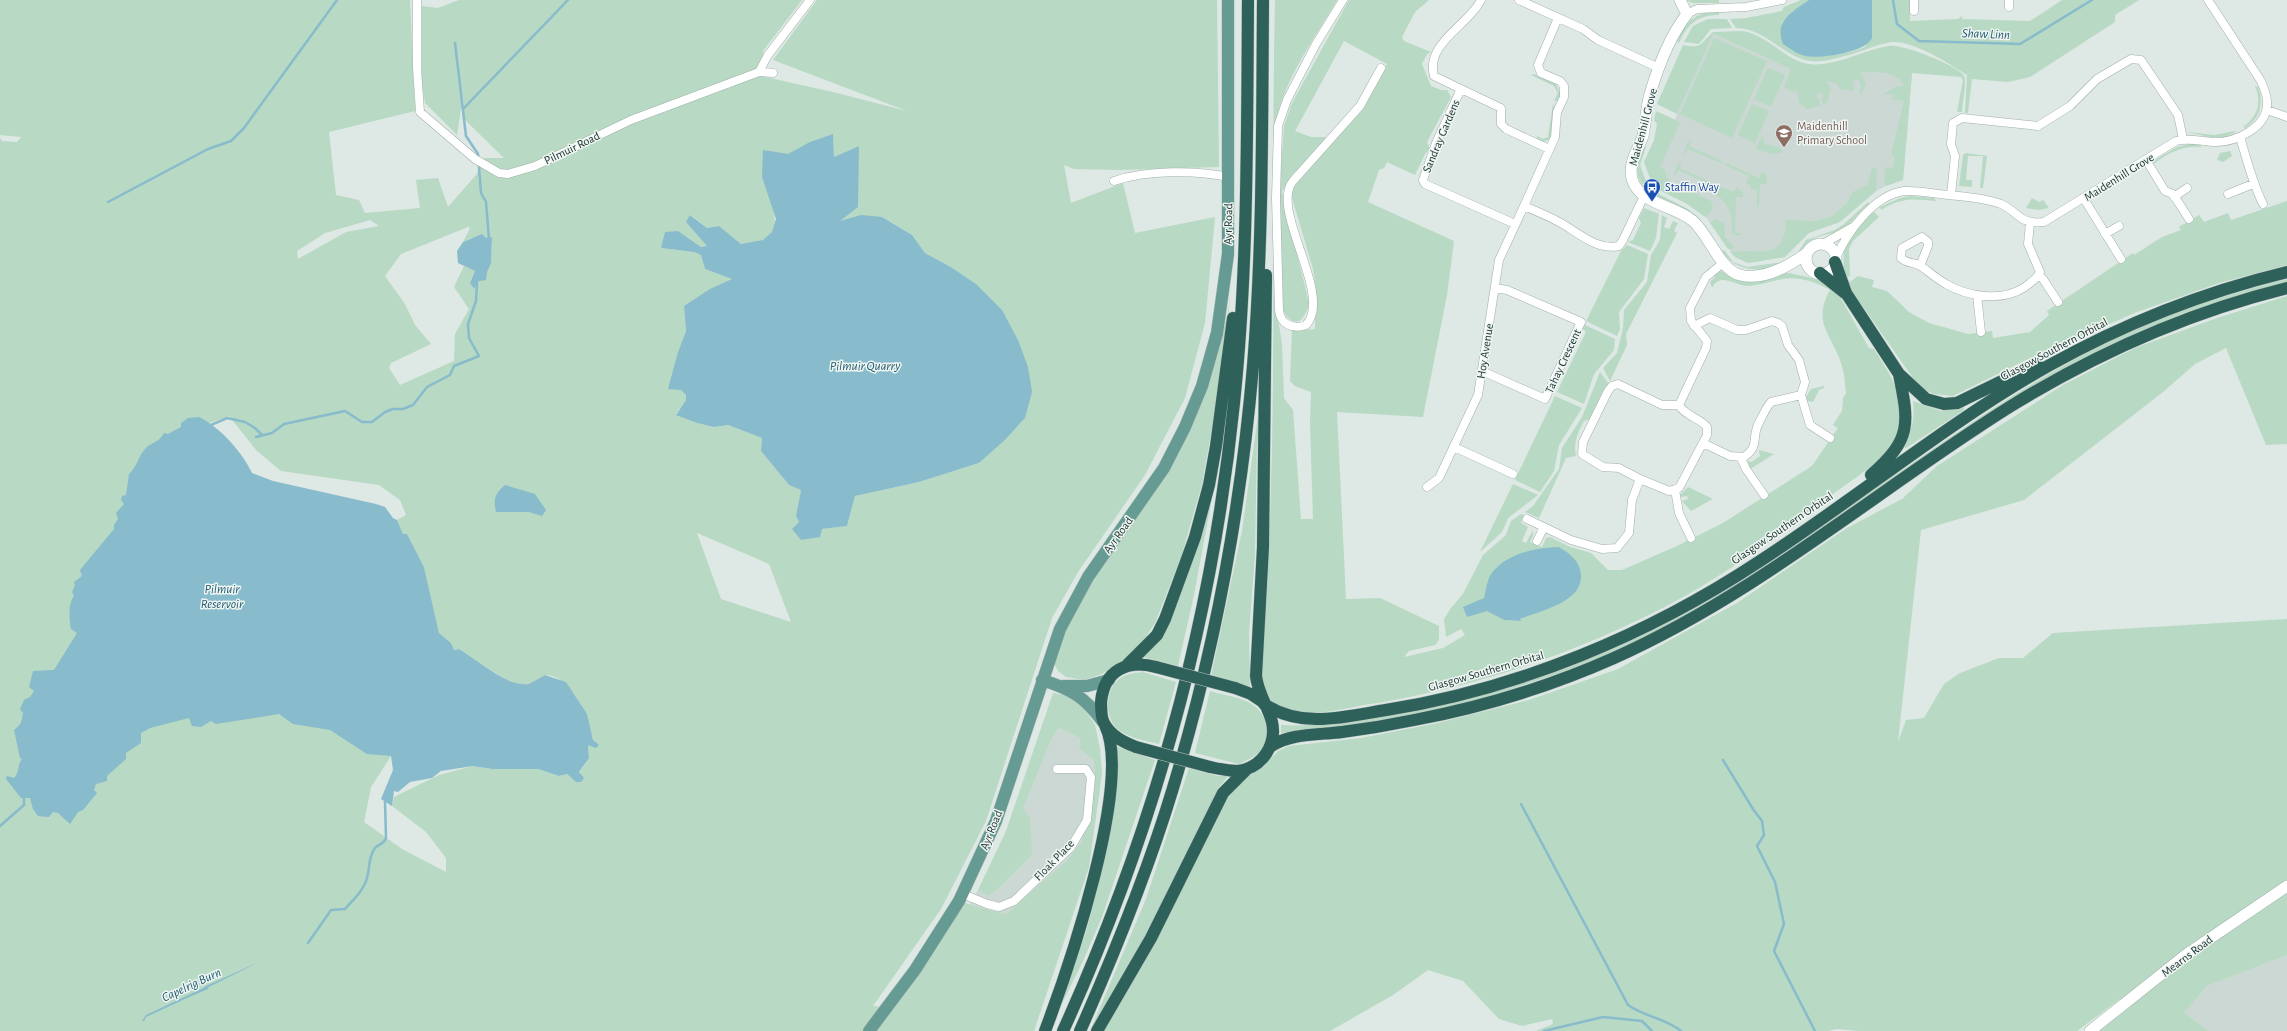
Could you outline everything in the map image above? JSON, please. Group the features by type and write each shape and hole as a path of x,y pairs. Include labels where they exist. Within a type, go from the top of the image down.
{"highway":[{"path":"1045,1031 1081,926 1107,811 1112,754 1109,734 1104,724 1102,698 1109,680 1118,670 1127,665 1157,635 1165,619 1195,537 1209,485 1216,446 1233,314 1237,254 1242,0"},
{"path":"1063,1031 1121,892 1175,726 1206,591 1220,514 1235,401 1243,284 1248,0"},
{"path":"1080,1031 1139,886 1172,792 1186,743 1210,642 1235,518 1253,367 1260,238 1263,0"},
{"path":"1097,1031 1151,938 1223,793 1248,768 1261,760 1270,747 1273,728 1256,676 1263,547 1266,432 1266,274 1261,148"},
{"path":"1836,260 1846,293 1899,374 1926,399 1944,404 1956,403 2065,352 2104,337"},
{"path":"1816,272 1846,293"},
{"name":"Glasgow Southern Orbital","path":"1127,665 1144,664 1235,688 1251,694 1289,717 1320,719 1404,707 1507,682 1594,650 1660,620 1759,562 1977,409 2050,364 2104,337 2211,294 2287,272"},
{"path":"1270,747 1290,738 1379,727 1488,703 1561,679 1613,659 1678,627 1755,582 1970,433 2040,389 2106,354 2183,321 2287,288"},
{"path":"1811,526 1896,451 1904,433 1907,412 1899,374"},
{"path":"1104,724 1120,741 1136,747 1210,767 1235,771 1248,768"}],"main road":[{"name":"Ayr Road","path":"869,1031 928,951 963,894 996,821 1060,629 1074,600 1088,577 1164,468 1186,427 1202,386 1217,333 1228,254 1228,0"},
{"path":"1042,680 1062,686 1085,699 1104,724"},
{"path":"1062,686 1087,686 1109,680"}],"street":[{"name":"Pilmuir Road","path":"417,0 417,68 420,112 475,159 499,173 508,174 535,166 630,120 759,72"},
{"path":"773,74 759,72 768,55 810,0"},
{"path":"1343,0 1316,44 1287,100 1278,126 1276,198 1279,310 1281,319 1288,325 1298,327 1306,325 1310,318 1312,303 1309,279 1290,217 1286,191 1292,181 1360,106 1381,68"},
{"name":"Sandray Gardens","path":"1481,0 1471,16 1443,41 1432,69 1434,76 1461,89 1436,143 1423,180 1425,184 1515,224"},
{"path":"1519,0 1583,29 1598,40 1659,68"},
{"path":"1680,0 1687,14 1697,9 1746,7 1782,0"},
{"path":"1914,0 1914,11"},
{"path":"1951,195 1955,156 1951,141 1953,123 1962,118 2038,126 2070,106 2097,79 2131,59 2141,60 2178,115 2183,139 2216,142 2240,137 2260,123 2267,110 2267,98 2262,81 2208,0"},
{"name":"Maidenhill Grove","path":"1644,196 1634,183 1632,165 1641,140 1650,94 1659,68 1680,23 1687,14"},
{"path":"1558,18 1538,66 1541,73 1560,81 1564,86 1564,97 1557,112 1555,136 1524,206 1559,222 1580,236 1604,247 1612,248 1619,246 1644,196 1692,220 1723,263 1733,272 1752,276 1780,269 1793,263 1814,246 1823,244 1852,228"},
{"path":"1461,89 1501,108 1501,124 1506,129 1549,149"},
{"path":"2267,110 2287,117"},
{"path":"2240,137 2253,184 2263,204"},
{"name":"Maidenhill Grove","path":"2030,223 2044,222 2052,219 2146,160 2183,139"},
{"path":"2146,160 2165,191 2174,197 2189,219"},
{"path":"1114,181 1133,175 1150,173 1229,177"},
{"path":"2228,194 2253,184"},
{"path":"2174,197 2187,188"},
{"path":"1780,269 1816,272 1830,271 1836,260 1842,242 1852,228 1869,210 1894,194 1904,191 1951,195 2000,204 2022,220 2030,223 2028,244 2039,268 2039,275"},
{"path":"2084,199 2121,259"},
{"name":"Hoy Avenue","path":"1427,487 1439,478 1478,395 1499,260 1524,206"},
{"path":"2105,234 2119,226"},
{"path":"1823,244 1832,248 1836,260"},
{"path":"1807,253 1806,262 1816,272"},
{"path":"1680,405 1706,348 1707,341 1694,326 1690,317 1690,308 1706,277 1723,263"},
{"path":"1920,266 1947,285 1966,293 1977,295 1993,296 2011,293 2020,290 2039,275"},
{"path":"2039,275 2044,279 2058,302"},
{"name":"Tahay Crescent","path":"1482,371 1545,398 1581,322 1507,290 1495,288"},
{"path":"1977,295 1981,332"},
{"path":"1694,326 1710,318 1737,330 1746,330 1772,321 1782,326 1788,345 1799,360 1805,382 1801,394 1810,425 1830,438"},
{"path":"1618,384 1662,405 1680,405 1684,412 1703,422 1707,427 1703,443 1682,483 1675,490 1669,491 1640,479 1619,468 1603,467 1582,454 1581,449 1583,442 1608,391 1612,386 1618,384"},
{"path":"1703,443 1730,456 1741,458 1752,451 1756,444 1757,429 1771,402 1801,394"},
{"path":"1454,447 1513,474"},
{"path":"1741,458 1746,469 1764,494"},
{"path":"1527,519 1571,540 1602,549 1617,548 1629,533 1632,500 1640,479"},
{"path":"1675,490 1679,513 1691,538"},
{"path":"1537,541 1544,528"},
{"name":"Floak Place","path":"963,894 987,904 999,907 1014,900 1070,847 1087,820 1091,777 1086,769 1057,769"},
{"name":"Mearns Road","path":"2090,1031 2187,954 2287,886"}],"shaded area":[{"name":"Maidenhill Primary School","path":"1712,34 1810,77 1913,61 1903,180 1889,184 1876,191 1852,211 1846,205 1832,216 1814,221 1786,219 1785,257 1748,263 1735,257 1703,213 1654,185 1677,114"},
{"path":"1059,728 1080,738 1079,748 1094,761 1095,787 1081,843 1066,861 1006,914 970,904 978,890 988,896 998,889 1032,855 1023,809 1052,738"},
{"path":"2287,955 2287,1031 2209,1031 2184,1013 2207,986"}],"green space":[{"path":"0,0 410,0 415,111 329,132 336,195 359,200 365,213 420,208 416,180 438,178 448,207 476,175 484,158 504,158 464,119 463,96 457,135 425,103 422,84 422,6 438,8 459,0 802,0 763,51 765,77 833,92 907,111 773,60 817,0 1217,0 1219,167 1119,170 1074,169 1064,165 1071,203 1123,183 1135,233 1215,217 1205,323 1185,398 1145,475 1078,572 1052,618 986,821 941,909 873,1006 894,1008 913,983 965,903 1006,914 1066,861 1081,843 1095,787 1094,761 1079,748 1080,738 1059,728 1052,738 1023,809 1030,818 1032,855 998,889 988,896 978,890 1006,831 1053,693 1071,696 1083,706 1095,725 1100,749 1102,774 1089,867 1034,1031 0,1031 0,138 2,141 17,142 21,137 0,135","holes":["833,135 834,157 859,146 839,221 882,217 912,235 925,253 949,266 992,300 1025,418 1004,441 979,463 919,482 855,496 847,526 822,529 799,522 796,516 801,490 789,485 761,451 762,438 728,425 714,427 697,423 676,414 686,400 686,395 681,390 678,352 686,331 684,306 732,279 705,269 701,255 694,252 661,248 678,231 701,247 708,246 686,222 691,215 707,228 719,226 741,244 763,240 770,235 774,228 775,220 774,211 762,177 804,146","370,220 379,226 346,232 298,259 297,251 325,233","468,227 470,228 463,242 471,238 492,238 491,263 474,289 470,283 475,271 464,266 454,287 469,309 455,334 454,361 400,385 389,368 391,363 431,344 415,325 405,304 385,276 401,254","229,416 257,451 281,471 379,485 400,500 406,515 397,520 403,534 407,534 424,567 439,633 451,643 454,650 459,649 493,672 514,682 522,685 529,684 545,675 554,677 563,682 571,690 583,710 593,740 588,745 589,758 579,773 576,782 567,774 559,776 538,769 491,769 473,766 439,775 394,797 392,806 426,832 446,858 446,872 402,849 364,822 371,787 391,756 192,429","697,533 769,564 791,622 721,599"]},
{"path":"1275,0 1337,0 1298,64 1290,81 1277,116 1274,134 1277,312 1282,344 1284,398 1293,410 1301,519 1313,519 1310,423 1311,392 1295,386 1290,381 1292,331 1315,329 1316,289 1313,269 1290,191 1292,186 1365,106 1387,64 1344,41 1295,131 1311,137 1330,137 1291,176 1282,192 1309,303 1304,316 1298,321 1290,319 1282,309 1279,196 1284,126 1292,103 1349,0 1429,0 1415,12 1402,37 1404,41 1431,52 1427,54 1422,64 1431,86 1441,90 1447,90 1451,97 1427,142 1430,149 1425,154 1415,175 1387,162 1384,168 1379,170 1368,202 1454,241 1447,295 1423,417 1337,412 1346,599 1380,598 1439,626 1439,640 1435,645 1409,651 1404,657 1443,648 1465,635 1461,629 1446,637 1444,619 1463,594 1483,555 1506,535 1511,521 1521,514 1524,515 1521,523 1528,527 1522,541 1526,543 1533,530 1533,536 1530,542 1542,547 1546,538 1550,537 1570,547 1591,553 1608,570 1622,570 1677,546 1723,523 1812,466 1838,428 1833,425 1842,411 1843,398 1846,394 1844,373 1840,359 1823,322 1825,302 1830,290 1819,284 1795,278 1749,286 1724,280 1715,283 1712,288 1710,282 1715,277 1714,275 1721,271 1734,277 1789,273 1826,281 1835,288 1869,348 1874,349 1886,367 1896,387 1901,407 1901,418 1899,429 1894,440 1888,449 1871,466 1735,565 1674,602 1600,638 1523,667 1484,679 1405,698 1316,713 1292,711 1281,707 1271,701 1266,695 1261,674 1267,590 1272,422 1274,84","holes":["1491,574 1558,604 1520,619 1520,621 1504,620 1475,603 1484,598"]},
{"path":"1685,0 1719,0 1719,3 1693,3"},
{"path":"1801,0 1809,0 1792,12 1782,23 1804,56 1827,56 1843,54 1865,47 1872,0 1910,0 1910,21 1958,19 1962,16 1962,19 2030,21 2062,0 2139,0 2115,15 2115,22 2030,77 2008,82 1972,79 1968,113 1965,113 1967,75 1941,59 1910,45 1901,42 1892,42 1834,59 1810,61 1791,54 1756,32 1736,28 1730,19 1746,18 1782,11 1784,7"},
{"path":"1708,12 1719,12 1719,15 1711,15 1694,22 1686,31 1679,43 1677,41 1689,22 1697,16"},
{"path":"1708,19 1727,19 1732,28 1711,29 1699,44 1684,42 1693,26"},
{"path":"1742,31 1760,37 1792,58 1809,64 1838,61 1889,46 1905,48 1929,56 1951,66 1964,76 1965,88 1962,112 1957,112 1963,80 1961,77 1912,73 1903,180 1886,186 1884,179 1886,167 1893,168 1895,156 1891,155 1904,101 1890,99 1895,96 1892,94 1882,95 1897,86 1904,86 1897,77 1879,72 1861,73 1866,85 1861,94 1859,93 1861,86 1859,80 1852,81 1855,91 1840,89 1836,83 1826,81 1831,88 1827,102 1824,104 1822,103 1823,94 1819,92 1816,96 1820,101 1820,106 1807,109 1799,103 1797,90 1793,92 1784,87 1791,69 1713,34 1677,114 1657,104 1683,45 1697,46 1713,32"},
{"path":"1714,38 1767,61 1732,138 1680,114"},
{"path":"1768,68 1785,75 1771,107 1754,99"},
{"path":"1534,74 1556,84 1560,94 1557,101 1554,101 1558,93 1554,86 1531,75"},
{"path":"2255,86 2258,87 2261,99 2259,110 2254,120 2245,128 2243,127 2252,119 2257,109 2258,98"},
{"path":"1553,104 1555,108 1552,136 1550,139 1543,142 1537,139 1537,136 1543,139 1548,137"},
{"path":"1752,104 1769,111 1755,143 1738,135"},
{"path":"1656,111 1680,122 1660,167 1665,170 1667,178 1674,184 1711,201 1713,206 1712,210 1705,217 1687,204 1653,187 1644,162 1654,140 1657,124 1654,120"},
{"path":"2235,131 2235,133 2223,137 2209,137 2187,132 2214,135"},
{"path":"1762,135 1765,144 1780,148 1783,152 1773,154 1756,149"},
{"path":"1692,140 1689,146 1722,161 1721,163 1688,149 1685,155 1688,141"},
{"path":"2190,144 2200,144 2201,147 2187,147 2175,151 2153,164 2153,161 2177,147"},
{"path":"1646,147 1640,165 1649,189 1688,209 1700,219 1658,197 1644,186 1639,179 1637,170 1638,160 1643,148"},
{"path":"2230,151 2232,156 2223,162 2217,160 2220,153"},
{"path":"1966,153 1987,156 1983,188 1980,188 1983,156 1968,156 1966,180 1972,180 1972,187 1959,186 1963,155"},
{"path":"1682,162 1679,168 1713,183 1712,185 1678,170 1675,176 1674,173 1678,164"},
{"path":"1726,163 1759,178 1762,172 1766,175 1767,184 1760,184 1759,206 1757,207 1757,190 1751,190 1751,186 1746,182 1749,176 1725,165"},
{"path":"1872,168 1877,168 1876,191 1840,222 1809,233 1785,257 1748,263 1735,257 1730,252 1761,251 1776,248 1781,242 1785,233 1786,219 1814,221 1832,216 1846,204 1853,192 1868,185"},
{"path":"1716,185 1734,192 1737,187 1743,192 1743,197 1736,197 1735,233 1742,233 1739,236 1732,234 1731,215 1727,205 1713,193"},
{"path":"1910,196 1934,198 1936,201 1908,200 1895,203 1881,210 1880,207 1900,198"},
{"path":"2032,198 2039,202 2043,200 2049,208 2038,210 2026,208"},
{"path":"2287,201 2287,265 2219,283 2137,312 2022,362 1953,396 1934,394 1925,390 1913,378 1847,284 1844,271 1844,251 1851,235 1874,212 1879,217 1853,241 1849,249 1850,276 1847,277 1850,282 1858,276 1874,280 1872,287 1887,291 1909,312 1929,323 1968,334 1992,331 1993,338 2030,332 2049,315 2047,311 2133,253 2134,255 2162,237 2181,230 2179,227 2199,215 2204,222 2228,213 2231,220"},
{"path":"1868,202 1869,204 1843,229 1811,240 1799,254 1780,265 1769,268 1748,269 1738,265 1729,260 1722,251 1724,250 1733,262 1747,267 1783,262 1796,255 1806,240 1835,230 1844,224"},
{"path":"1644,208 1659,214 1656,238 1650,251 1628,242 1633,240 1641,223 1639,218"},
{"path":"1662,215 1667,218 1664,227 1669,229 1673,221 1678,223 1674,231 1677,233 1626,334 1627,345 1610,381 1603,368 1617,353 1623,328 1624,310 1647,282 1651,255 1660,240"},
{"path":"1716,219 1724,224 1725,237 1735,248 1728,249 1710,223"},
{"path":"1627,245 1648,254 1644,279 1619,312 1620,329 1617,336 1586,321 1621,251"},
{"path":"2287,279 2287,282 2184,313 2138,333 1689,615 1619,650 1563,672 1488,697 1440,710 1371,722 1281,733 1281,725 1316,725 1333,723 1483,693 1546,674 1608,651 1667,622 1878,487 2009,398 2089,352 2143,326 2200,304"},
{"path":"1230,292 1227,343 1202,484 1182,554 1155,623 1145,638 1123,661 1102,674 1084,680 1066,677 1058,671 1054,663 1062,634 1089,583 1137,516 1215,359 1228,312"},
{"path":"2287,296 2287,444 2266,445 2226,348 2195,364 2163,392 2024,500 1921,530 1898,742 1906,720 1924,718 1944,684 1960,673 1999,658 2023,658 2053,633 2287,619 2287,955 2207,986 2184,1013 2209,1031 2099,1031 2125,1011 2120,999 2077,1031 1859,1031 1836,1029 1828,1031 1536,1031 1553,1024 1552,1019 1522,1026 1499,1019 1463,981 1428,970 1393,995 1330,1031 1103,1031 1142,966 1231,787 1263,767 1278,751 1289,746 1361,738 1438,723 1529,700 1618,669 1737,603 1847,528 1902,499 1937,466 2063,385 2135,348 2217,318"},
{"path":"1583,324 1615,339 1614,350 1594,374 1584,404 1557,392 1586,332 1582,328"},
{"path":"1600,372 1609,384 1590,419 1584,421 1580,429 1576,442 1576,456 1566,458 1539,518 1525,512 1533,506 1559,469 1562,448 1582,417"},
{"path":"1824,386 1824,388 1819,390 1813,402 1807,401 1806,397 1811,389"},
{"path":"1555,396 1582,408 1559,445 1554,471 1540,492 1515,480"},
{"path":"1913,401 1941,411 1964,407 1964,410 1906,448 1904,447 1911,430 1914,413"},
{"path":"1260,402 1261,434 1257,443 1255,554 1249,633 1250,687 1211,676 1242,531"},
{"path":"1759,450 1774,454 1750,469 1746,461 1752,462 1760,456"},
{"path":"1218,465 1194,595 1178,666 1143,657 1158,641"},
{"path":"1513,484 1538,495 1508,518 1502,532 1480,552"},
{"path":"1688,487 1713,499 1691,511 1682,501 1688,499 1687,496 1681,497 1680,495"},
{"path":"1143,672 1176,682 1159,744 1134,737 1120,731 1111,720 1109,713 1109,698 1114,684 1124,676"},
{"path":"1210,691 1246,701 1260,711 1266,722 1267,734 1264,746 1256,755 1239,764 1195,753"},
{"path":"1116,746 1155,760 1102,917 1083,961 1052,1024 1080,951 1098,886 1108,826"},
{"path":"1189,768 1217,776 1228,776 1219,787 1142,943 1090,1031 1146,899"}],"water":[{"path":"1809,0 1872,0 1872,38 1861,48 1831,56 1812,57 1793,51 1783,44 1781,29 1786,18"},
{"name":"Pilmuir Quarry","path":"833,134 834,157 859,146 858,207 840,221 861,215 882,217 912,235 925,253 949,266 976,284 1002,310 1018,340 1028,367 1032,392 1025,418 1004,441 979,463 919,482 855,496 847,526 822,529 820,537 801,540 792,529 799,522 796,516 801,490 789,485 761,451 762,438 728,425 714,427 697,423 676,415 686,400 686,395 681,390 668,389 678,352 686,331 684,306 710,289 732,279 705,269 701,255 694,252 661,248 665,232 678,231 701,247 707,246 686,222 690,215 707,228 719,226 741,244 763,240 772,232 776,219 762,177 763,150 788,154 810,142"},
{"path":"482,234 486,238 492,237 491,263 487,272 486,280 479,281 474,289 470,283 475,271 458,263 457,251 463,242"},
{"name":"Pilmuir Reservoir","path":"199,417 215,427 230,441 243,457 252,473 273,481 385,507 393,518 397,520 403,534 407,534 424,567 439,633 451,643 454,650 459,649 492,672 520,684 529,684 545,675 566,682 587,714 593,740 599,745 596,748 588,745 589,758 579,772 584,778 581,782 576,782 567,774 559,776 538,769 492,769 473,766 441,771 432,778 410,782 398,792 394,791 392,806 381,799 393,770 391,756 367,754 330,730 293,724 279,714 216,724 211,721 201,727 192,726 189,718 150,728 141,733 141,743 126,753 126,759 107,776 107,781 96,784 94,790 97,793 83,810 78,812 70,824 58,813 53,812 49,817 38,816 33,809 30,798 21,798 6,779 7,776 14,778 16,776 22,759 20,758 14,730 22,721 23,713 20,709 24,700 30,697 34,691 29,687 33,671 54,670 77,633 71,629 69,616 72,599 74,596 72,592 75,585 74,582 82,576 80,570 114,529 114,525 118,519 116,513 124,504 121,500 122,496 126,495 129,474 143,452 147,447 160,439 164,433 168,434 181,427 181,423 188,418"},
{"path":"505,485 535,494 546,510 542,516 529,512 496,512 495,500 497,494"},
{"path":"1559,547 1574,558 1579,566 1581,575 1580,584 1568,599 1549,609 1520,619 1521,621 1504,620 1487,611 1467,617 1463,607 1484,598 1490,576 1497,567 1513,556 1531,550"},
{"path":"259,962 205,989 204,987"},
{"path":"197,991 198,993 146,1017 144,1021 142,1021 146,1015"}],"waterway":[{"path":"108,202 208,149 231,141 244,128 337,0"},
{"path":"463,109 568,0"},
{"name":"Shaw Linn","path":"1893,0 1897,24 1919,41 2020,44 2092,0"},
{"path":"455,43 466,136 478,154 481,193 486,202 489,240"},
{"path":"256,437 272,433 284,424 345,411 362,422 372,422 385,412 393,409 403,409 413,405 427,387 450,375 454,366 479,356 469,338 468,324 476,301 477,283"},
{"path":"211,425 227,418 245,422 255,428 262,435"},
{"path":"1723,760 1762,821 1764,835 1757,846 1775,882 1784,924 1774,951 1815,1031"},
{"path":"0,826 24,805 24,798"},
{"name":"Capelrig Burn","path":"308,943 331,910 345,909 358,895 366,882 373,851 384,842 386,838 385,801"},
{"path":"1521,804 1628,1005 1668,1023 1681,1031"},
{"name":"Capelrig Burn","path":"195,993 207,988"},
{"path":"1544,1031 1603,1017 1642,1021 1652,1031"}],"place":[{"name":"Maidenhill Primary School","path":"1784,148"},
{"name":"Staffin Way","path":"1652,202"}]}
